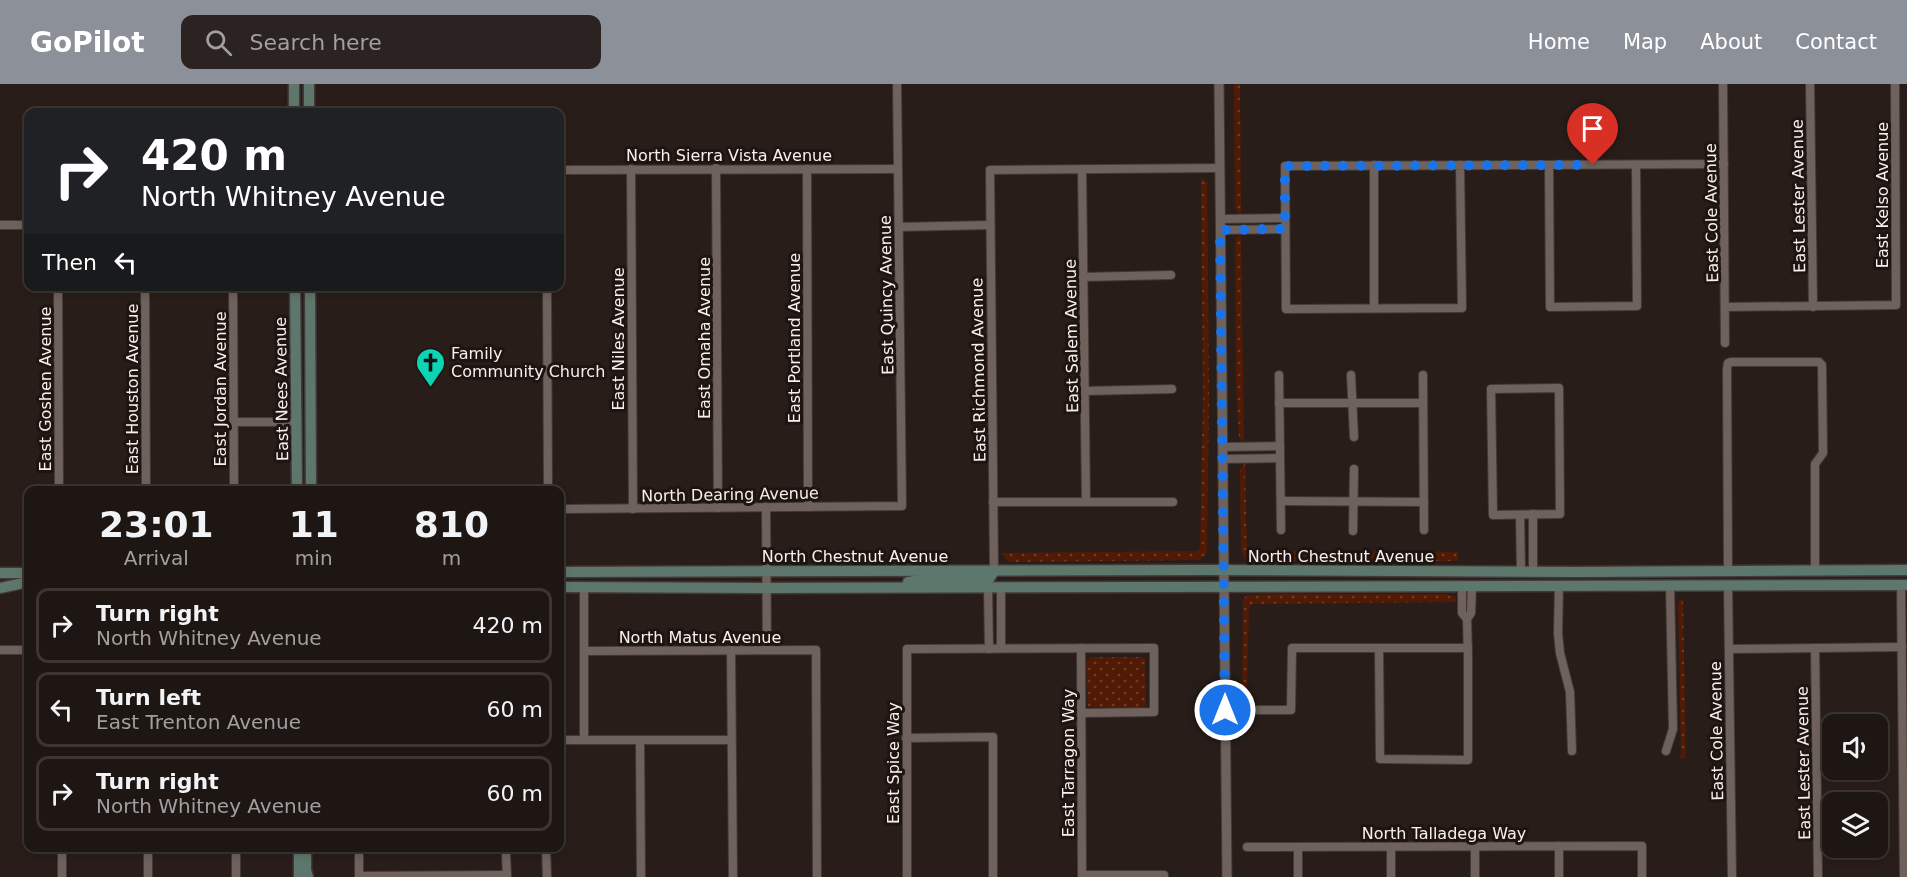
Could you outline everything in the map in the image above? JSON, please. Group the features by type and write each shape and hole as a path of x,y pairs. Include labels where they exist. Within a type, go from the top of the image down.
{"main road":[{"path":"294,84 294,108"},
{"path":"309,84 309,108"},
{"name":"East Nees Avenue","path":"295,291 297,486"},
{"name":"East Nees Avenue","path":"310,291 311,486"},
{"path":"295,305 303,339 304,404 311,408"},
{"path":"1728,585 1739,577 1801,577 1815,570"},
{"name":"North Chestnut Avenue","path":"564,572 1907,570"},
{"path":"878,588 927,579 989,579 994,571"},
{"path":"1670,585 1679,578 1719,577 1728,571"},
{"path":"1467,586 1463,582 1471,578 1515,577 1533,572"},
{"path":"0,573 24,573"},
{"path":"0,588 24,583"},
{"name":"North Chestnut Avenue","path":"564,587 1225,587 1905,583"},
{"path":"0,588 24,588"},
{"path":"299,852 299,877"},
{"path":"306,852 308,877"},
{"path":"313,852 314,877"}],"street":[{"name":"East Quincy Avenue","path":"897,84 902,506"},
{"path":"1219,84 1227,877"},
{"name":"East Cole Avenue","path":"1723,84 1725,343"},
{"name":"East Lester Avenue","path":"1810,84 1813,307"},
{"name":"East Kelso Avenue","path":"1813,307 1896,305 1895,84"},
{"path":"1460,165 1462,308 1286,309 1285,166 1374,165 1460,165 1549,165 1636,165 1724,164"},
{"path":"1374,165 1374,308"},
{"path":"1549,165 1550,307 1637,306 1636,165"},
{"name":"East Omaha Avenue","path":"716,168 718,508"},
{"name":"East Portland Avenue","path":"807,168 808,507"},
{"path":"1082,169 1219,168"},
{"name":"East Niles Avenue","path":"631,169 633,508"},
{"name":"North Sierra Vista Avenue","path":"564,170 898,169"},
{"name":"East Richmond Avenue","path":"994,571 990,170 1082,169"},
{"name":"East Salem Avenue","path":"1082,169 1086,502"},
{"path":"1896,200 1907,200"},
{"path":"1220,219 1285,218"},
{"path":"0,225 24,225"},
{"path":"899,227 990,225"},
{"path":"1220,230 1285,229"},
{"path":"1083,277 1171,275"},
{"name":"East Goshen Avenue","path":"58,291 59,486"},
{"name":"East Houston Avenue","path":"145,291 146,486"},
{"name":"East Jordan Avenue","path":"233,291 234,486"},
{"path":"547,291 548,486"},
{"path":"1725,307 1813,307"},
{"path":"1728,571 1727,369 1728,363 1731,362 1819,362 1822,365 1822,453 1815,464 1815,570"},
{"path":"1279,375 1281,530"},
{"path":"1352,375 1354,437"},
{"path":"1423,375 1424,530"},
{"path":"1559,388 1560,514 1533,514 1493,515 1491,389 1559,388"},
{"path":"1084,391 1172,389"},
{"path":"1279,403 1423,403"},
{"path":"234,422 296,422"},
{"path":"1257,446 1257,459"},
{"path":"1223,447 1280,446"},
{"path":"1223,459 1280,458"},
{"path":"1353,531 1354,469"},
{"path":"1281,501 1424,502"},
{"path":"993,502 1173,502"},
{"name":"North Dearing Avenue","path":"564,509 902,506"},
{"path":"766,507 767,650"},
{"path":"1520,514 1521,572"},
{"path":"1533,514 1533,572"},
{"path":"1520,537 1533,537"},
{"path":"1905,583 1902,647 1905,877"},
{"path":"1666,751 1673,729 1670,585"},
{"name":"East Cole Avenue","path":"1728,585 1732,877"},
{"path":"1379,648 1380,759 1468,759 1467,619 1462,613 1467,586"},
{"path":"1558,586 1558,633 1560,653 1570,692 1572,751"},
{"path":"584,587 584,740"},
{"path":"988,587 989,649 1154,648 1154,712 1081,713"},
{"path":"1001,587 1001,648"},
{"path":"988,613 1001,613"},
{"path":"1729,649 1902,647"},
{"name":"East Tarragon Way","path":"1081,648 1082,876"},
{"path":"1225,710 1292,710 1292,648 1468,648"},
{"name":"East Lester Avenue","path":"1815,648 1818,877"},
{"name":"East Spice Way","path":"907,877 907,649 989,649"},
{"path":"0,650 24,650"},
{"path":"731,650 733,877"},
{"name":"North Matus Avenue","path":"584,651 816,650 817,877"},
{"path":"906,738 993,737 993,877"},
{"path":"564,740 731,740"},
{"path":"640,740 640,877"},
{"path":"1559,846 1559,877"},
{"name":"North Talladega Way","path":"1247,847 1642,846 1642,877"},
{"path":"1298,847 1298,877"},
{"path":"1391,847 1391,877"},
{"path":"1475,847 1475,877"},
{"path":"62,852 62,877"},
{"path":"148,852 148,877"},
{"path":"236,852 236,877"},
{"path":"546,852 547,877"},
{"path":"359,854 359,876 507,876 506,854"},
{"path":"1082,876 1164,876"}],"shaded area":[{"path":"1235,84 1240,84 1241,215 1235,209"},
{"path":"1201,177 1207,182 1209,397 1207,553 1200,560 1008,562 1001,553 1197,551 1200,548 1203,397"},
{"path":"1241,234 1244,442 1239,438 1236,385 1235,239"},
{"path":"1245,463 1247,551 1458,552 1458,561 1249,561 1245,559 1241,551 1240,469"},
{"path":"1448,594 1455,597 1457,602 1252,604 1249,607 1247,693 1251,697 1251,703 1246,703 1242,699 1243,600 1250,595"},
{"path":"1683,598 1686,758 1679,758 1681,753 1678,602"},
{"path":"1091,657 1145,658 1145,706 1088,706 1086,662"}],"place":[{"name":"Family Community Church","path":"430,388"}],"route":[{"path":"1225,710 1220,230 1285,229 1285,166 1593,165"}]}
